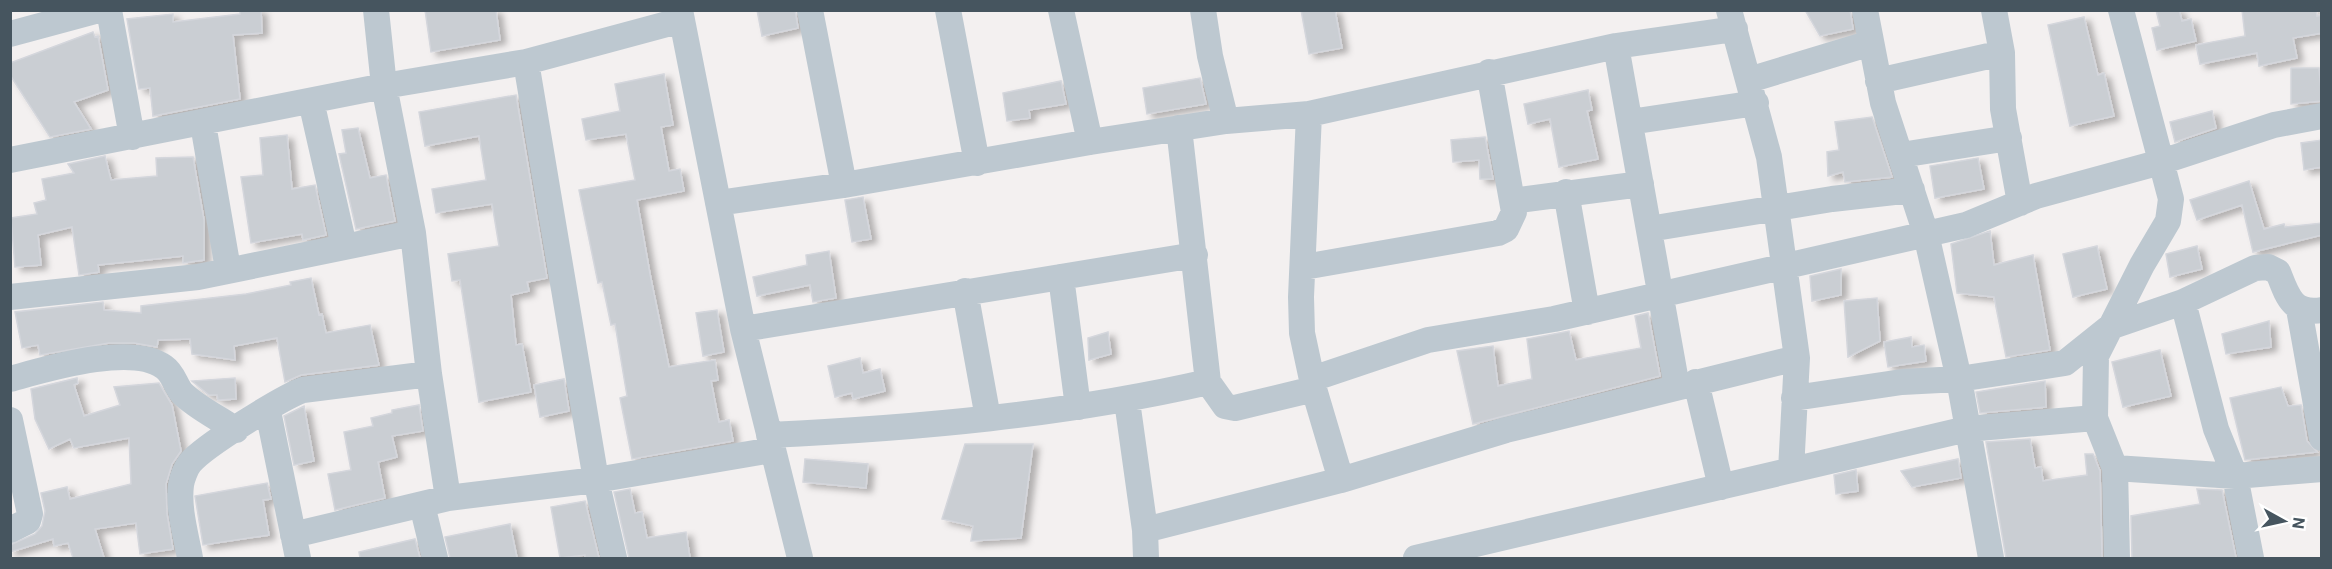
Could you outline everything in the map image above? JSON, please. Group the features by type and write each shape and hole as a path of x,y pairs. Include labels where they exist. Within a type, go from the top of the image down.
{"street":[{"path":"19,25 99,10"},
{"path":"109,10 132,137"},
{"path":"376,10 384,86 413,233 429,374 448,498"},
{"path":"810,10 844,185"},
{"path":"948,10 977,163"},
{"path":"1061,10 1090,142"},
{"path":"1203,10 1210,56 1226,121"},
{"path":"1865,10 1878,81 1926,234 1959,379 1966,429 1991,558"},
{"path":"1994,10 2002,53 2003,109 2020,203"},
{"path":"2117,558 2115,468 2095,418 2096,357 2109,327 2168,221 2171,199 2121,10"},
{"path":"10,160 203,124 384,86 526,62 681,15 743,328 800,558"},
{"path":"718,203 844,185 1179,128 1226,121 1309,114 1422,91 1489,72 1732,20 1769,157 1797,358 1791,471"},
{"path":"1630,122 1752,91 1871,43"},
{"path":"1616,46 1661,295 1687,385 1721,487"},
{"path":"1878,81 2002,53"},
{"path":"526,62 596,480 614,558"},
{"path":"1304,267 1498,233 1512,220 1512,201 1489,72"},
{"path":"312,101 344,246"},
{"path":"1309,114 1301,297 1302,333 1313,384 1341,480"},
{"path":"1179,128 1208,382 1225,406 1230,407 1313,384 1428,340 1587,312 1966,225 2036,196 2161,162 2274,125 2322,116"},
{"path":"203,124 228,269"},
{"path":"1901,155 2008,138"},
{"path":"1512,201 1566,192 1641,184"},
{"path":"1650,229 1776,208 1912,190"},
{"path":"1566,192 1587,312"},
{"path":"10,297 198,277 228,269 413,233"},
{"path":"743,328 1195,255"},
{"path":"1794,398 1902,382 1959,379 2065,363 2109,327 2183,302 2256,267 2268,267 2278,272 2290,302 2310,309 2322,438"},
{"path":"1061,278 1078,407"},
{"path":"965,291 988,418"},
{"path":"2183,302 2216,429 2235,477 2251,558"},
{"path":"1145,530 1341,480 1506,430 1797,358"},
{"path":"10,379 76,360 141,359 162,364 172,372 182,392 236,430"},
{"path":"190,558 181,504 184,476 190,463 236,430 268,411 286,396 303,390 429,374"},
{"path":"268,411 296,547 448,498 596,480 771,443 1078,407 1127,400 1208,382"},
{"path":"1127,400 1145,530 1146,558"},
{"path":"1416,558 1488,550 1721,487 1966,429 2095,418"},
{"path":"10,420 30,514 28,521 10,530"},
{"path":"2115,468 2235,477 2322,469"},
{"path":"422,505 435,558"}],"building":[{"path":"240,10 261,10 262,33 233,35 240,99 153,116 150,88 139,89 127,19 173,14 173,22 240,14"},
{"path":"425,10 496,10 500,40 431,52"},
{"path":"757,10 795,10 798,28 762,36"},
{"path":"1301,10 1335,10 1342,48 1309,54"},
{"path":"1805,10 1850,10 1853,29 1820,36"},
{"path":"2156,10 2179,10 2182,21 2191,19 2196,41 2157,50 2152,28 2160,26"},
{"path":"2242,10 2316,10 2317,16 2322,15 2322,33 2293,38 2297,58 2259,66 2257,53 2200,64 2196,45 2245,36"},
{"path":"2084,17 2098,75 2104,73 2114,116 2070,126 2048,25"},
{"path":"93,32 95,37 98,36 108,90 74,102 91,129 50,137 10,75 10,63"},
{"path":"2291,68 2319,68 2322,101 2291,104"},
{"path":"664,74 673,125 661,127 669,171 680,169 684,191 637,200 650,274 669,367 715,360 718,380 711,381 719,422 729,420 733,441 632,459 620,398 627,396 615,324 611,325 602,282 598,283 579,190 635,180 626,134 586,140 582,119 620,111 615,84"},
{"path":"1200,78 1206,104 1147,114 1143,88"},
{"path":"1061,81 1066,104 1029,110 1030,118 1007,121 1003,93"},
{"path":"1588,90 1592,110 1587,111 1598,159 1559,167 1550,119 1528,124 1524,104"},
{"path":"516,95 547,278 527,282 529,291 511,295 516,345 522,344 531,392 479,402 460,280 452,281 448,254 499,246 492,204 436,213 432,189 486,180 479,136 425,146 419,112"},
{"path":"2212,111 2216,128 2175,142 2170,122"},
{"path":"1872,117 1892,177 1845,182 1843,172 1828,176 1827,152 1839,150 1835,122"},
{"path":"358,128 370,178 386,175 395,221 356,229 339,154 346,153 342,130"},
{"path":"287,135 292,189 315,185 326,235 303,240 302,234 251,243 241,177 263,175 260,138"},
{"path":"1485,137 1493,179 1480,179 1479,160 1453,162 1451,140"},
{"path":"2322,140 2322,167 2304,170 2301,143"},
{"path":"105,156 111,180 157,176 156,158 193,157 204,220 204,260 183,263 183,256 98,265 99,272 79,275 72,227 38,235 41,265 15,267 11,218 37,214 34,203 46,200 42,179 74,173 68,164"},
{"path":"1978,158 1984,189 1935,198 1930,166"},
{"path":"2249,181 2264,229 2284,224 2285,227 2322,223 2322,235 2253,252 2242,205 2197,220 2190,200"},
{"path":"863,197 871,239 852,242 845,200"},
{"path":"1990,231 1994,265 2033,255 2050,350 2006,357 1994,297 1957,293 1951,244"},
{"path":"2097,246 2107,289 2073,297 2063,254"},
{"path":"2197,246 2202,269 2170,277 2166,254"},
{"path":"829,251 836,298 813,302 810,285 757,296 753,277 807,265 806,255"},
{"path":"1841,269 1841,295 1812,301 1810,276"},
{"path":"311,278 319,315 322,314 326,333 370,325 379,365 301,375 285,382 277,338 234,346 235,360 192,354 190,339 158,340 157,347 134,343 109,343 40,355 38,345 22,348 15,312 103,302 104,310 141,313 141,306 246,294 291,285 290,282"},
{"path":"1877,298 1880,341 1848,357 1844,301"},
{"path":"717,310 724,352 703,356 696,313"},
{"path":"1648,313 1660,376 1473,424 1457,351 1493,346 1498,386 1532,379 1527,339 1569,331 1576,360 1641,348 1635,316"},
{"path":"2269,321 2271,347 2226,354 2222,334"},
{"path":"1108,332 1111,354 1089,360 1088,338"},
{"path":"1911,337 1912,347 1924,345 1926,361 1888,367 1884,342"},
{"path":"2160,350 2171,396 2123,407 2112,362"},
{"path":"860,358 863,373 880,369 885,391 853,399 852,393 835,397 828,366"},
{"path":"77,378 78,383 74,385 84,416 120,405 114,387 159,383 172,405 181,451 172,464 166,484 167,514 173,549 140,554 136,523 95,529 104,558 73,558 68,543 54,546 53,539 10,552 10,545 35,534 42,526 45,511 41,493 67,487 70,499 131,484 129,438 74,448 70,439 49,449 35,419 31,389"},
{"path":"235,378 236,399 218,400 217,395 209,395 192,381"},
{"path":"564,379 569,411 540,417 534,385"},
{"path":"2045,381 2046,407 1980,413 1976,392"},
{"path":"2281,387 2288,406 2301,405 2307,441 2317,452 2245,460 2230,398"},
{"path":"419,405 423,431 392,436 397,457 378,462 385,498 335,510 328,474 351,470 344,432 373,426 371,418 392,413 392,410"},
{"path":"304,406 314,461 294,465 284,416"},
{"path":"2030,439 2035,468 2041,467 2043,481 2087,475 2085,454 2093,454 2100,471 2102,558 2006,558 1986,442"},
{"path":"965,444 1033,444 1021,538 971,541 973,526 942,519"},
{"path":"805,459 868,464 866,488 803,482"},
{"path":"1958,459 1961,478 1912,487 1901,471"},
{"path":"1856,470 1858,491 1836,494 1834,475"},
{"path":"267,483 271,499 263,500 269,535 203,545 195,496"},
{"path":"630,489 635,513 642,512 647,538 686,532 690,558 629,558 614,492"},
{"path":"2197,489 2222,490 2236,558 2132,558 2131,516 2200,504"},
{"path":"585,501 599,558 585,558 585,555 560,558 551,507"},
{"path":"510,524 517,558 450,558 445,537"},
{"path":"415,539 420,558 360,558 359,552"}]}
